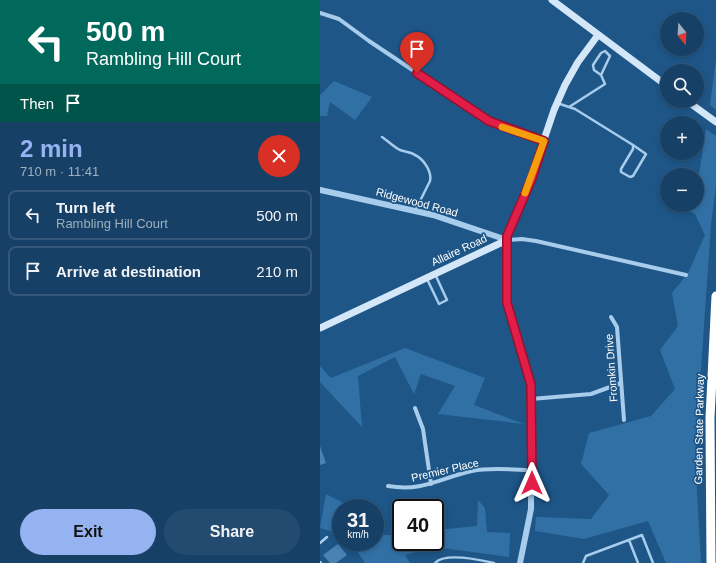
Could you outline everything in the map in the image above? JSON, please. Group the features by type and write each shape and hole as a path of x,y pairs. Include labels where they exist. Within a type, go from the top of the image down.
{"highway":[{"name":"Garden State Parkway","path":"711,563 710,418 716,296"}],"main road":[{"path":"552,0 660,81"},
{"path":"507,240 508,231 532,178 557,102 574,67 598,35"},
{"path":"697,108 716,122"},
{"name":"Allaire Road","path":"320,328 507,240"}],"street":[{"path":"320,13 339,19 369,41 489,121 544,141"},
{"name":"Ridgewood Road","path":"320,190 433,215 507,240"},
{"path":"507,240 507,303 529,378 531,399 531,514 520,563"},
{"name":"Allaire Road","path":"507,240 530,240 686,275"},
{"name":"Fromkin Drive","path":"611,317 617,327 624,420"},
{"path":"531,399 591,394 621,383"},
{"path":"415,408 423,429 431,484"},
{"name":"Premier Place","path":"388,486 409,488 431,484 481,470 532,470"}],"lane":[{"path":"569,107 604,85 605,82 601,75 594,70 593,65 601,53 605,51 610,56 601,75"},
{"path":"557,102 586,115 633,145 646,154 633,176 630,177 621,172 621,169 633,149 633,145"},
{"path":"382,137 401,150 416,155 421,159 429,171 431,177 430,181 415,211"},
{"path":"426,278 439,304 446,300 435,274"},
{"path":"583,563 586,556 642,535 653,563"},
{"path":"320,543 327,537"},
{"path":"629,540 638,563"},
{"path":"435,563 439,560 468,557 494,563"}],"shaded area":[{"path":"716,59 716,110 710,105"},
{"path":"334,81 372,97 355,120 330,102 327,116 320,116 320,95"},
{"path":"706,129 716,136 716,185 711,225 695,455 701,563 666,563 648,521 584,539 535,531 536,517 591,519 609,495 581,464 589,433 651,416 675,389 660,350 678,326 672,293 688,273 705,235 695,214 691,212 704,212 704,168 700,168 701,160 704,160"},
{"path":"405,348 485,378 474,405 524,424 438,414 455,386 421,374 414,394 395,357 358,376 362,427 320,382 320,366 331,378"},
{"path":"326,494 336,499 332,499 332,531 320,528"},
{"path":"478,500 485,508 487,532 510,533 509,557 444,548 444,529 477,526"},
{"path":"384,535 392,535 392,551 420,551 405,555 410,563 365,563 357,551 384,551"}],"building":[{"path":"320,446 326,463 320,465"},
{"path":"332,548 332,551 344,551 347,555 336,563 330,563 323,555"}],"slow traffic":[{"path":"502,127 544,141 525,193"}],"route":[{"path":"417,73 489,121 544,141 532,178 507,236 507,303 531,385 532,483"}]}
